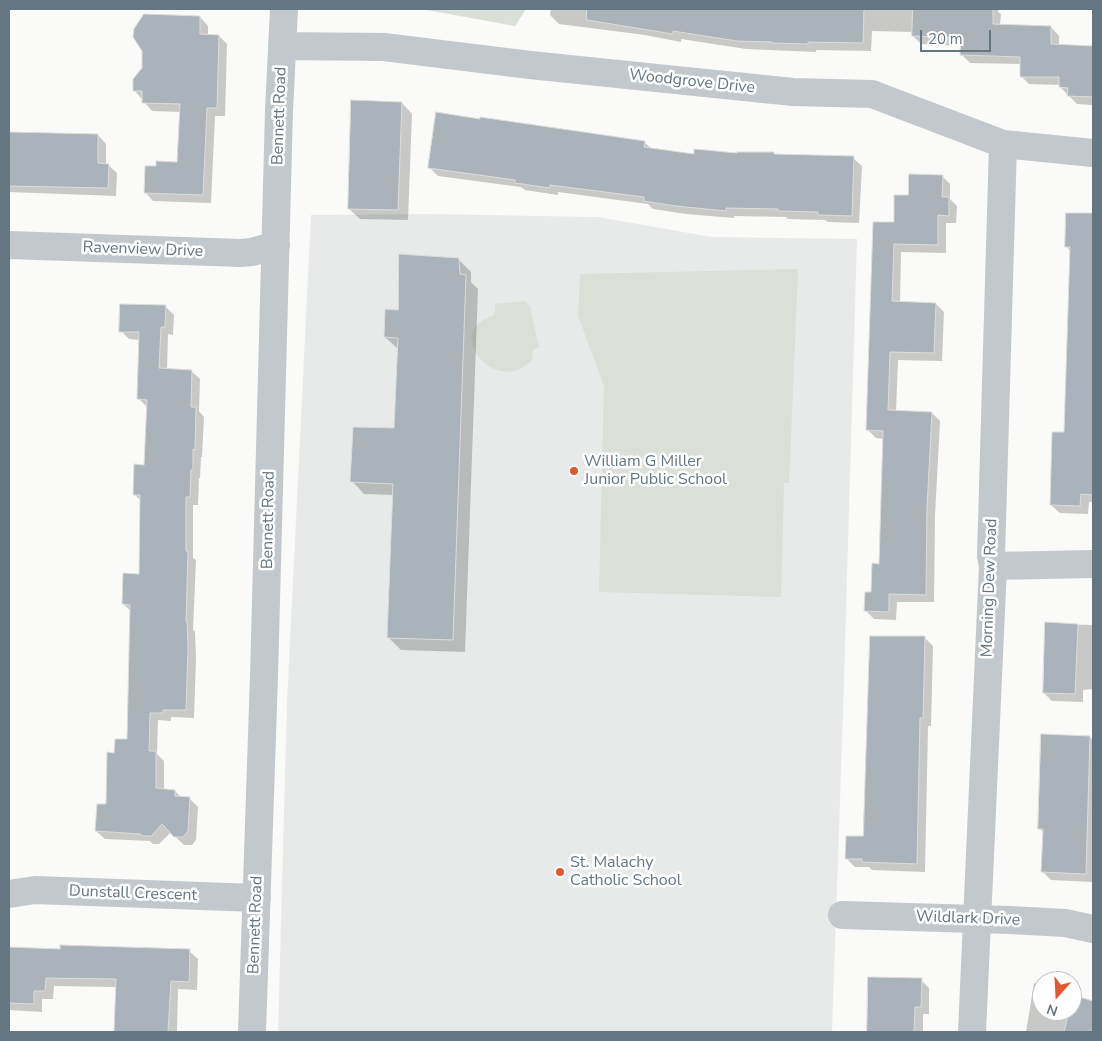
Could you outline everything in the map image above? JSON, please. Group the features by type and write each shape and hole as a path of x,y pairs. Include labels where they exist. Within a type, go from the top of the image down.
{"street":[{"name":"Bennett Road","path":"252,1032 284,9"},
{"name":"Woodgrove Drive","path":"282,46 384,47 539,66 793,92 872,94 1003,144 1093,153"},
{"name":"Morning Dew Road","path":"972,1032 993,566 991,556 1003,144"},
{"name":"Ravenview Drive","path":"9,245 241,253 252,252 276,244"},
{"path":"993,566 1093,564"},
{"name":"Dunstall Crescent","path":"9,894 35,890 257,898"},
{"name":"Wildlark Drive","path":"842,915 1066,922 1093,928"}],"shaded area":[{"path":"421,9 526,9 515,26"},
{"path":"425,214 598,217 712,237 857,239 832,1032 278,1032 287,703 311,215"},
{"path":"798,269 789,483 784,483 781,597 599,592 604,386 578,316 580,274"},
{"path":"525,301 530,307 539,348 533,349 532,360 520,369 507,372 495,369 484,363 472,343 472,333 478,324 495,314 495,304"}],"building":[{"path":"587,9 864,9 863,43 772,43 737,41 673,31 673,34 587,20"},
{"path":"913,9 993,9 993,24 1051,26 1051,44 1093,46 1093,97 1067,96 1068,88 1059,87 1059,77 1020,77 1020,57 960,55 961,38 912,36"},
{"path":"144,14 200,16 200,34 219,35 217,108 207,108 203,195 144,193 145,166 156,166 156,161 177,162 180,104 142,103 142,91 133,91 133,79 142,68 142,51 133,37 134,29"},
{"path":"351,100 402,102 398,210 348,209"},
{"path":"436,112 645,141 644,147 694,154 694,149 737,153 774,152 774,154 854,156 852,216 818,215 818,212 778,211 778,209 726,208 726,211 676,206 644,201 644,197 550,185 550,188 515,183 515,180 428,168"},
{"path":"9,132 98,134 98,163 109,164 108,188 9,186"},
{"path":"909,174 943,175 942,197 949,197 949,216 938,215 938,245 894,244 892,301 936,303 934,353 890,352 888,410 932,412 927,507 926,595 889,594 889,612 864,611 865,592 871,592 872,563 879,564 883,431 866,430 873,222 894,222 894,195 908,195"},
{"path":"1066,213 1093,213 1093,495 1081,494 1080,506 1050,505 1052,432 1064,432 1070,247 1065,247"},
{"path":"399,254 459,258 460,274 466,275 453,640 387,638 393,484 350,482 353,427 394,428 398,338 384,337 385,309 398,310"},
{"path":"120,304 166,305 165,327 161,327 159,368 192,370 191,407 196,407 195,450 193,449 190,497 186,497 186,551 188,551 186,622 188,649 186,710 163,710 163,713 150,713 149,751 156,751 156,788 175,790 175,796 190,797 188,831 183,837 174,837 162,824 151,836 95,831 97,804 106,804 107,752 114,753 115,739 127,739 130,605 122,604 123,573 139,574 140,495 133,495 134,464 144,465 147,400 137,399 139,332 119,332"},
{"path":"1045,622 1078,624 1075,694 1043,693"},
{"path":"870,636 925,636 923,718 920,718 917,864 862,862 862,859 845,859 846,836 863,836"},
{"path":"1041,734 1090,736 1086,874 1041,872 1043,829 1038,829"},
{"path":"60,945 190,949 189,982 171,981 168,1032 114,1032 116,979 46,978 45,991 34,991 34,1004 9,1003 9,947 60,949"},
{"path":"868,977 922,978 921,1007 915,1007 914,1032 867,1032"},
{"path":"1082,998 1093,1001 1093,1032 1064,1032 1067,1021 1082,1021"}],"place":[{"name":"William G Miller Junior Public School","path":"574,471"},
{"name":"St. Malachy Catholic School","path":"560,872"}]}
